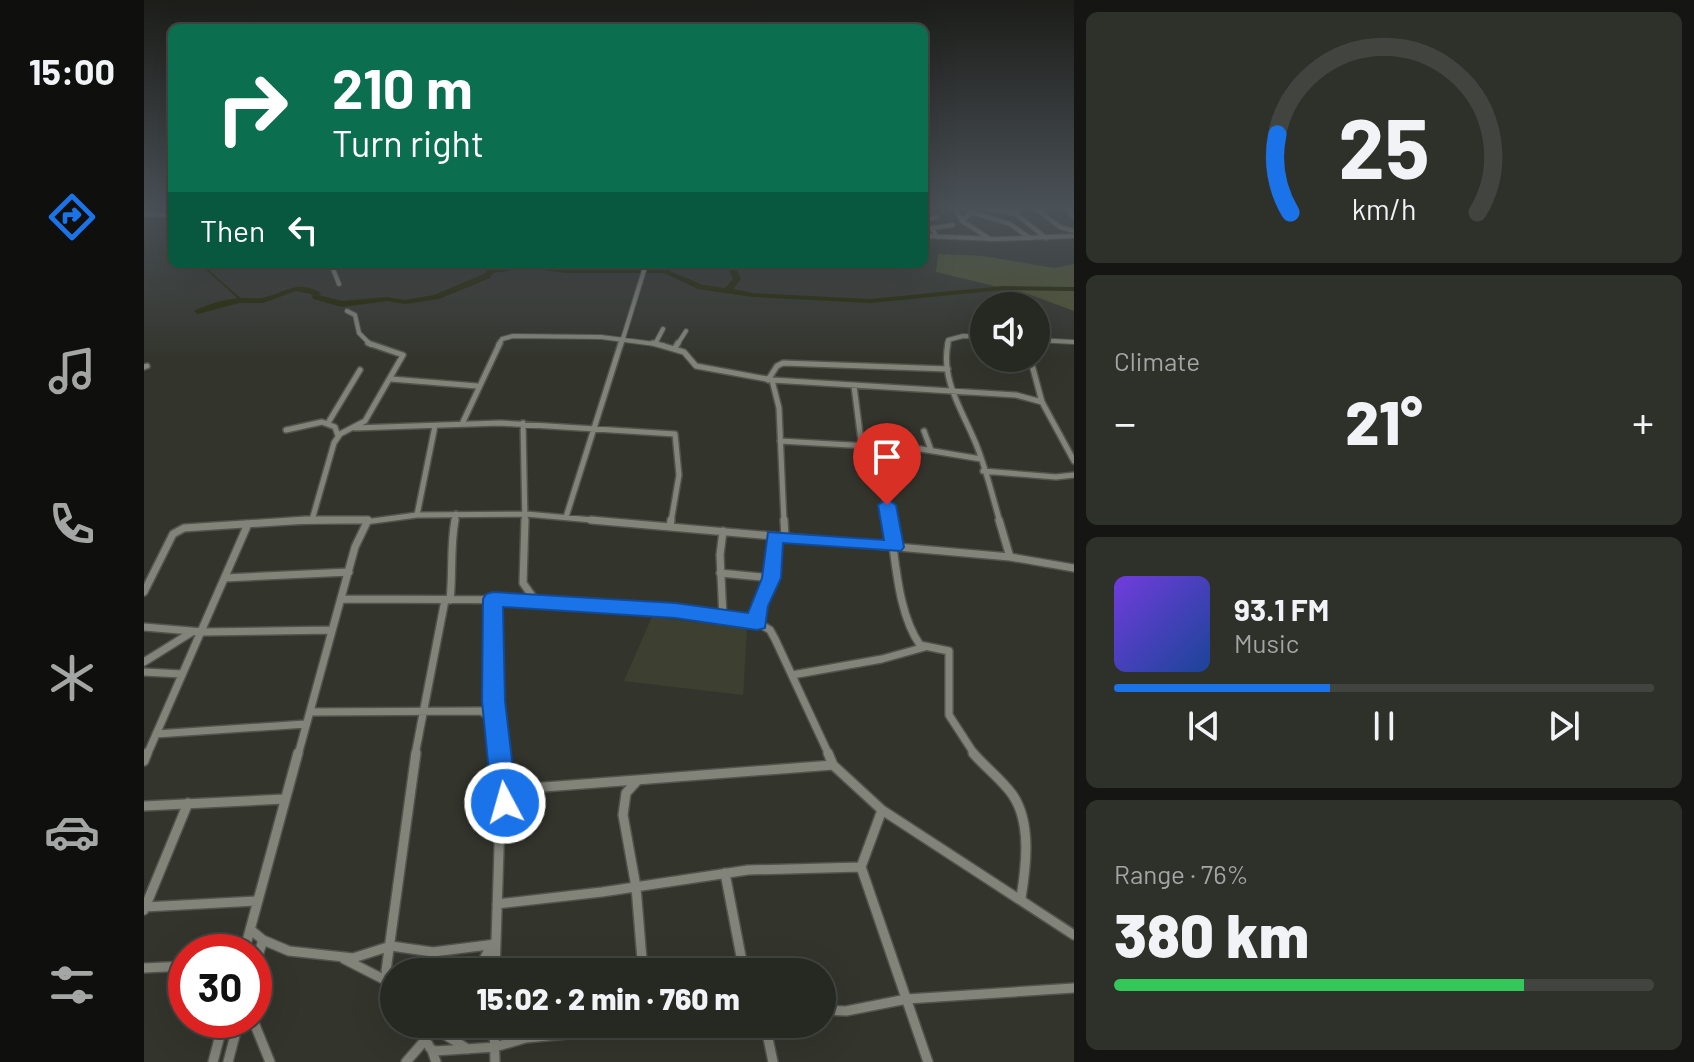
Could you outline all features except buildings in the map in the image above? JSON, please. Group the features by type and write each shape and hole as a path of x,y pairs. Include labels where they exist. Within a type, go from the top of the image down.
{"street":[{"path":"333,268 339,284"},
{"path":"566,517 644,269"},
{"path":"338,436 365,421 403,355 383,351 359,334 354,325 355,315 347,311"},
{"path":"655,344 663,329"},
{"path":"675,348 686,331"},
{"path":"970,336 948,340 948,369 953,394 981,459 1010,557"},
{"path":"462,424 477,386 496,348 505,338 620,340 655,344 685,353 696,366 770,380 953,394 1016,395 1042,402"},
{"path":"1050,341 1074,342"},
{"path":"770,380 777,366 783,363 846,366 876,363 948,369"},
{"path":"328,423 360,370"},
{"path":"1034,372 1042,402 1074,461"},
{"path":"391,379 477,386"},
{"path":"770,380 778,398 785,537"},
{"path":"854,386 858,432 864,447 873,456 883,485 903,601 913,635 920,645 949,651 952,663 947,701 952,722 1013,795 1018,806 1027,841 1021,898"},
{"path":"286,430 315,422 328,423 335,427 338,436 312,520"},
{"path":"355,428 523,423 675,434 679,475 670,527"},
{"path":"523,423 526,514 523,583 525,590 535,600"},
{"path":"417,515 435,426"},
{"path":"924,431 931,450"},
{"path":"780,441 931,450 981,459"},
{"path":"983,471 1056,477 1074,475"},
{"path":"389,958 422,712 454,562 450,548 456,514"},
{"path":"144,592 177,531 417,515 526,514 566,517 1010,557 1074,568"},
{"path":"250,934 284,799 366,520"},
{"path":"144,761 248,524"},
{"path":"723,531 720,573 723,617"},
{"path":"757,622 758,606 772,578 775,536"},
{"path":"225,578 349,572"},
{"path":"720,573 772,578"},
{"path":"511,599 523,583"},
{"path":"341,599 535,600 757,622 770,630 833,765 882,810 1074,935"},
{"path":"493,599 495,721 506,790 500,819 494,958"},
{"path":"144,627 193,632 332,630"},
{"path":"144,662 193,632"},
{"path":"792,675 882,659 925,646"},
{"path":"144,672 182,674"},
{"path":"481,711 494,701"},
{"path":"310,712 481,711 495,721"},
{"path":"156,734 306,724"},
{"path":"506,790 833,765"},
{"path":"637,781 624,801 642,958"},
{"path":"144,805 284,799"},
{"path":"188,803 145,908 257,901"},
{"path":"882,810 861,867 928,1062"},
{"path":"497,904 636,887 698,874 796,866 861,867"},
{"path":"725,873 741,958"},
{"path":"251,930 256,934"},
{"path":"272,944 289,951 358,958 391,946 433,952 494,944"},
{"path":"486,958 494,944"},
{"path":"432,958 433,952"},
{"path":"341,957 380,980"},
{"path":"144,968 168,967"},
{"path":"836,1011 907,999 1074,988"},
{"path":"213,1062 219,1038"},
{"path":"228,1062 234,1038"},
{"path":"260,1038 270,1062"},
{"path":"406,1062 423,1038"},
{"path":"430,1038 436,1062"},
{"path":"444,1038 468,1049 495,1047 526,1038"},
{"path":"444,1038 468,1049"},
{"path":"495,1038 495,1062"},
{"path":"768,1038 773,1062"}],"shaded area":[{"path":"652,617 747,628 743,695 624,681"}],"green space":[{"path":"937,259 998,259 1054,268 1074,264 1074,311 1050,302 1050,292 1019,292 936,272"}],"waterway":[{"path":"205,268 241,300"},
{"path":"198,311 239,300 263,300 296,289 309,290 317,293 314,295 316,297 342,304 387,299 405,302 436,297 487,276 491,271 513,268"},
{"path":"543,268 566,271 665,271 701,287 753,295 870,301 1003,288 1074,289"},
{"path":"728,290 737,279 732,268"}],"route":[{"path":"505,803 494,701 493,599 675,611 757,622 758,606 772,578 775,536 894,547 887,505"}]}
